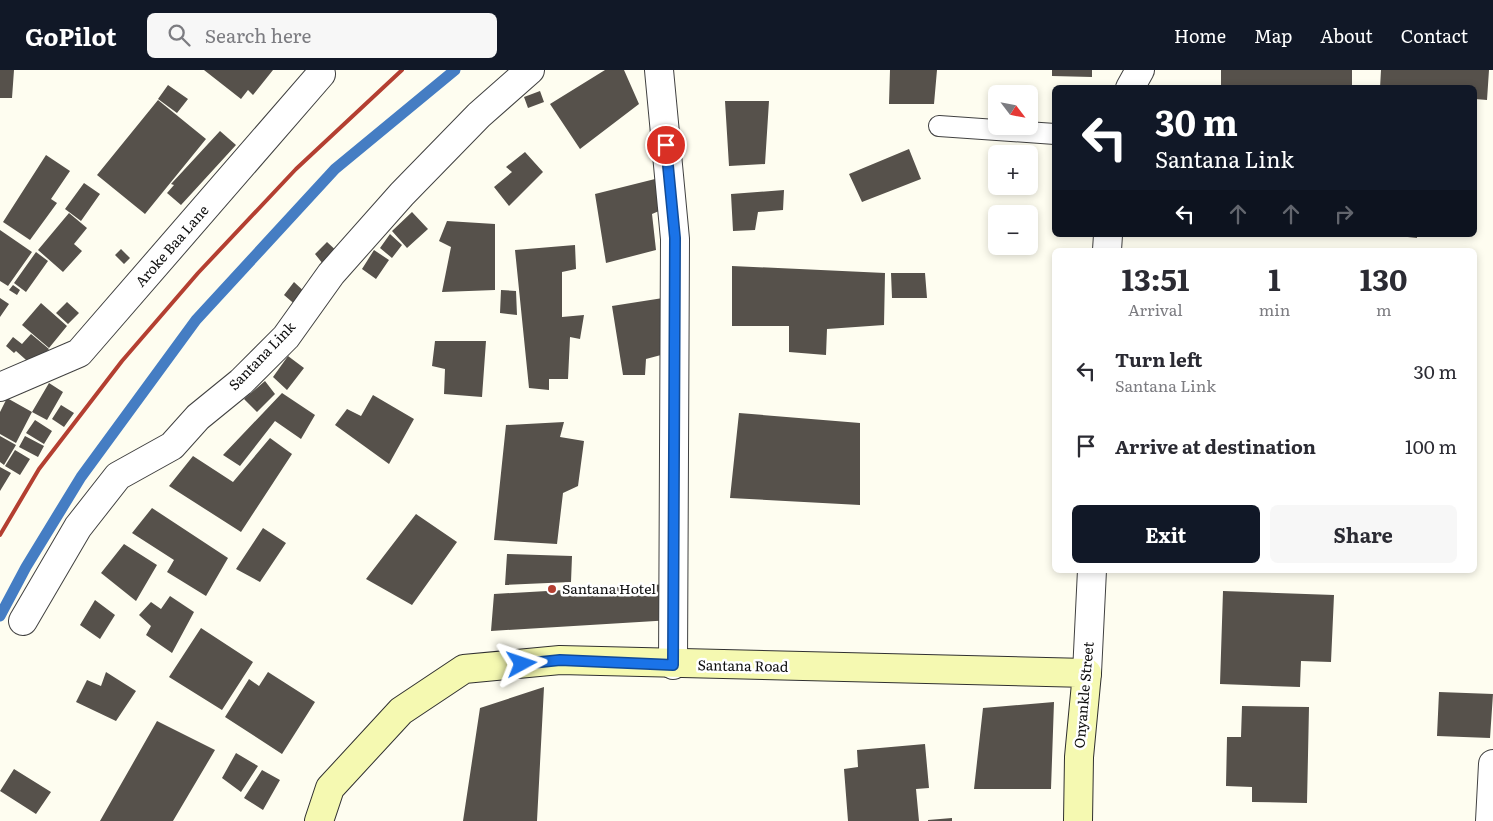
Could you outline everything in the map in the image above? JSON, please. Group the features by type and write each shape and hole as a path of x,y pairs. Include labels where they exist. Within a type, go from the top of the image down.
{"street":[{"name":"Santana Link","path":"23,621 78,527 118,476 172,446 198,418 241,382 286,336 331,274 402,194 479,115 530,70"},
{"path":"659,70 675,238 673,665"},
{"path":"1132,85 1140,70"},
{"name":"Aroke Baa Lane","path":"0,387 79,353 321,74"},
{"name":"Onyankle Street","path":"1078,821 1079,757 1087,674 1092,573"},
{"name":"Santana Road","path":"319,821 330,788 401,711 464,669 560,660 673,665 1087,674"},
{"path":"1490,821 1493,764"}],"lane":[{"path":"939,126 1052,134"}],"building":[{"path":"0,70 14,70 12,98 0,98"},
{"path":"204,70 273,70 253,95 248,90 241,99"},
{"path":"605,70 624,70 639,104 580,149 550,104"},
{"path":"890,70 937,70 934,104 889,104"},
{"path":"1052,70 1092,70 1092,77 1052,76"},
{"path":"1221,70 1352,70 1352,85 1221,85"},
{"path":"1381,70 1489,70 1487,100 1477,99 1477,85 1380,85"},
{"path":"168,85 188,99 177,113 158,99"},
{"path":"540,91 544,102 528,108 524,97"},
{"path":"158,100 206,139 145,214 97,175"},
{"path":"725,101 769,101 765,164 729,166"},
{"path":"220,131 236,145 181,205 167,193 174,185 171,184"},
{"path":"909,149 921,179 862,202 849,174"},
{"path":"525,152 543,172 509,206 494,187 512,172 506,167"},
{"path":"46,155 70,171 51,199 57,203 30,240 3,222"},
{"path":"655,179 659,211 652,214 656,250 606,263 595,194"},
{"path":"84,183 100,194 81,221 65,209"},
{"path":"784,190 783,210 758,212 755,230 733,231 731,194"},
{"path":"412,212 428,229 407,248 392,231"},
{"path":"69,213 87,228 74,244 82,251 63,272 38,250"},
{"path":"447,221 495,224 495,290 442,292 451,247 439,241"},
{"path":"0,230 32,252 8,286 0,281"},
{"path":"390,234 402,245 392,258 380,248"},
{"path":"327,242 341,255 327,269 315,254"},
{"path":"575,245 576,269 562,272 562,317 584,315 580,339 570,337 568,379 549,379 549,390 529,388 515,250"},
{"path":"121,249 130,258 124,264 115,255"},
{"path":"374,250 389,260 376,279 362,269"},
{"path":"36,252 48,261 26,292 14,283"},
{"path":"732,266 885,273 884,325 827,329 826,355 789,352 789,326 732,326"},
{"path":"891,273 925,273 927,298 892,298"},
{"path":"294,282 308,295 298,307 284,295"},
{"path":"13,285 20,290 17,295 9,290"},
{"path":"501,290 516,291 517,315 500,313"},
{"path":"0,298 9,304 0,317"},
{"path":"663,298 661,355 646,359 645,375 623,375 612,306"},
{"path":"67,302 79,313 68,324 56,313"},
{"path":"41,303 67,326 49,348 22,325"},
{"path":"31,334 49,349 34,367 16,351 14,353 6,346 13,337 22,344"},
{"path":"435,341 486,341 482,397 444,394 445,369 432,366"},
{"path":"288,356 304,368 287,390 273,377"},
{"path":"265,381 275,394 257,412 244,399"},
{"path":"49,383 63,392 47,420 32,412"},
{"path":"282,393 315,415 301,439 275,421 240,466 223,455"},
{"path":"373,395 414,419 389,464 335,425 347,409 361,416"},
{"path":"7,398 32,412 16,443 0,434 0,412"},
{"path":"61,405 74,413 64,427 52,419"},
{"path":"739,413 860,423 860,505 730,498"},
{"path":"35,420 52,431 44,444 26,433"},
{"path":"564,422 560,437 584,441 578,486 563,493 557,544 494,540 506,425"},
{"path":"0,436 16,445 4,465 0,462"},
{"path":"25,436 44,446 38,457 19,447"},
{"path":"270,438 292,454 241,532 169,486 193,456 233,482"},
{"path":"15,450 30,459 20,475 5,466"},
{"path":"0,467 11,473 0,491"},
{"path":"152,508 228,558 206,596 167,572 174,560 132,533"},
{"path":"416,514 457,542 412,605 366,579"},
{"path":"263,528 286,543 260,582 236,569"},
{"path":"124,544 157,565 136,601 101,573"},
{"path":"507,554 572,556 571,582 505,585"},
{"path":"669,584 672,620 491,631 494,594"},
{"path":"1223,591 1334,595 1331,662 1301,661 1300,687 1220,684"},
{"path":"170,596 194,612 172,653 146,635 151,626 139,615 151,602 161,609"},
{"path":"95,600 115,615 100,639 80,625"},
{"path":"201,628 253,662 222,710 169,677"},
{"path":"106,672 136,691 116,721 76,702 87,680 101,686"},
{"path":"268,672 315,702 282,754 225,717 249,679 259,686"},
{"path":"544,687 537,821 463,821 480,708"},
{"path":"1439,692 1493,694 1490,738 1437,736"},
{"path":"1054,702 1051,789 974,789 983,708"},
{"path":"1242,706 1309,707 1307,803 1252,802 1252,787 1226,786 1227,737 1241,737"},
{"path":"157,721 215,750 173,821 100,821"},
{"path":"925,744 929,788 916,789 919,821 848,821 844,769 858,767 857,750"},
{"path":"236,753 258,766 241,792 222,778"},
{"path":"14,769 51,792 36,814 0,791"},
{"path":"262,770 280,780 263,810 244,798"},
{"path":"952,818 952,821 928,821 928,820"}],"waterway":[{"path":"0,616 26,567 81,477 196,320 335,169 455,70"}],"railway":[{"path":"0,535 39,469 122,361 198,273 296,169 402,70"}],"place":[{"name":"Santana Hotel","path":"552,589"}],"route":[{"path":"522,664 560,660 673,665 675,238 666,145"}]}
